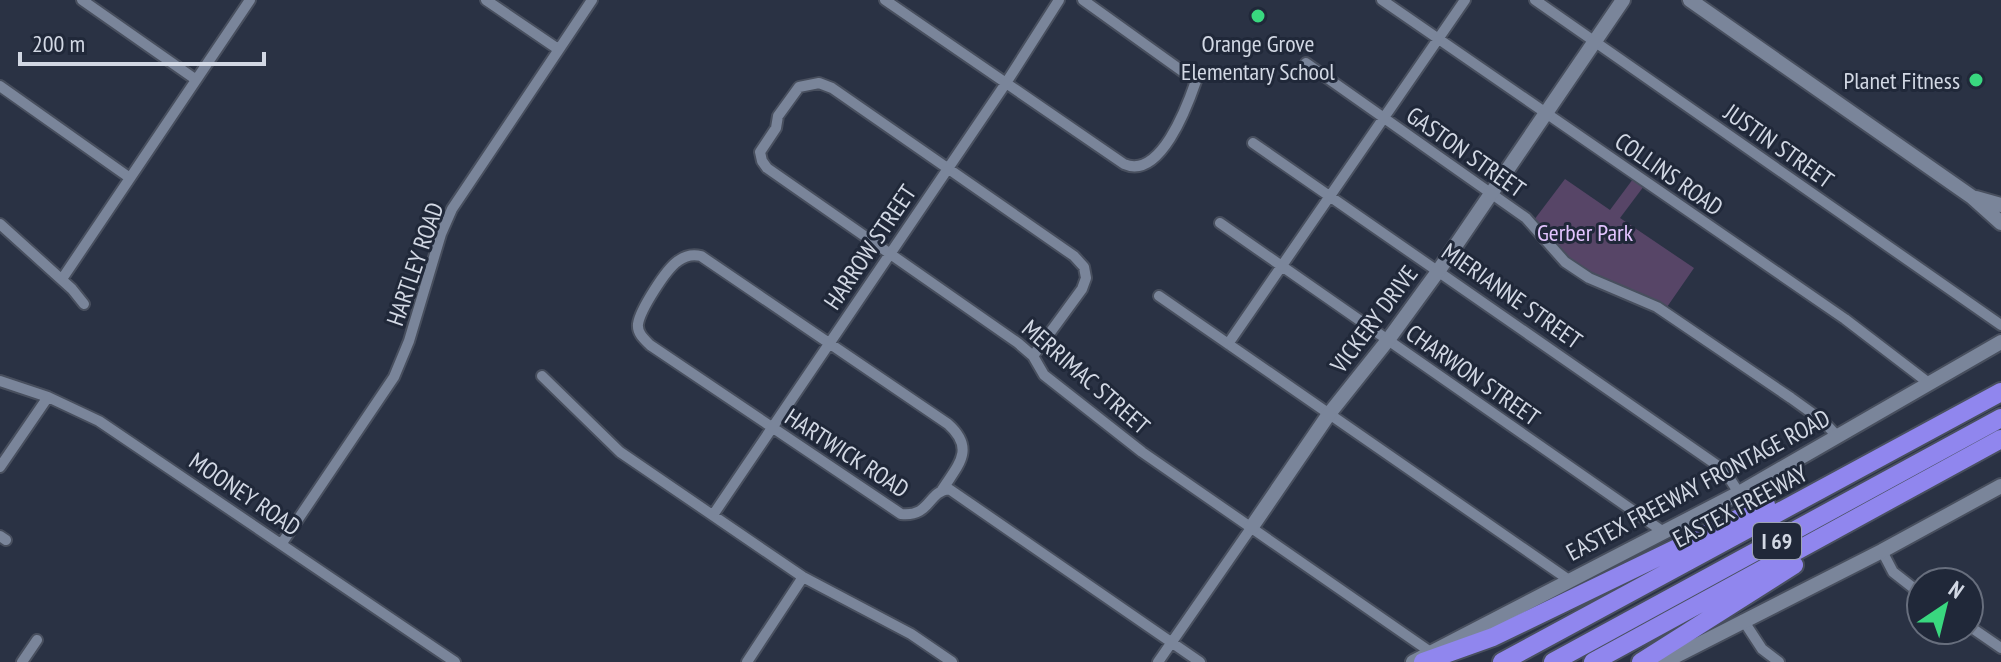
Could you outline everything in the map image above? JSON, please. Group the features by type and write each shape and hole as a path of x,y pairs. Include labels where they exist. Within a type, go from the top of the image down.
{"highway":[{"name":"EASTEX FREEWAY","path":"1502,662 2001,392"},
{"name":"I 69","path":"1553,662 2001,418"},
{"name":"I 69","path":"1593,662 2001,439"},
{"path":"1427,658 1493,637 1737,520 1866,453 1896,449"},
{"path":"1641,662 1833,542 1864,514"}],"street":[{"path":"82,0 195,79"},
{"path":"62,279 250,0"},
{"path":"486,0 558,49"},
{"name":"HARTLEY ROAD","path":"282,543 394,377 409,341 446,220 592,0"},
{"path":"885,0 1131,167 1145,166 1184,116 1196,81 1083,0"},
{"name":"HARROW STREET","path":"713,515 1059,0"},
{"name":"COLLINS ROAD","path":"1382,0 1845,319 1930,384"},
{"path":"1228,344 1465,0"},
{"name":"JUSTIN STREET","path":"1535,0 2001,325"},
{"name":"VICKERY DRIVE","path":"1158,662 1329,414 1439,270 1623,0"},
{"path":"1690,0 1972,197 2001,223"},
{"name":"GASTON STREET","path":"1306,63 1526,218 1565,262 1598,283 1657,307 1791,398 1823,421 1836,435"},
{"name":"MERRIMAC STREET","path":"947,169 825,85 812,83 799,87 778,116 776,128 760,152 762,161 779,179 1006,334 1033,356 1044,375 1142,452 1427,658"},
{"path":"0,86 130,178"},
{"name":"MIERIANNE STREET","path":"1253,143 1724,470 1739,493"},
{"path":"947,169 1027,222 1074,256 1084,267 1086,278 1082,289 1033,356"},
{"path":"1972,197 2001,205"},
{"name":"CHARWON STREET","path":"1220,223 1665,533"},
{"path":"0,224 62,279 84,304"},
{"name":"HARTWICK ROAD","path":"830,342 701,256 693,254 675,263 643,309 638,326 642,337 901,514 913,515 923,510 942,490 949,489 1200,662"},
{"path":"1159,296 1569,580"},
{"path":"830,342 958,433 964,449 962,459 942,490"},
{"name":"EASTEX FREEWAY FRONTAGE ROAD","path":"1413,662 1427,658 1569,580 1739,493 2001,342"},
{"path":"542,376 620,452 803,577 911,634 952,662"},
{"name":"MOONEY ROAD","path":"0,381 48,397 99,421 455,662"},
{"path":"0,467 48,397"},
{"path":"1664,662 1882,551 2001,486"},
{"path":"1882,551 1893,572 1905,581"},
{"path":"747,662 803,577"},
{"path":"1743,620 1762,649 1779,662"},
{"path":"22,662 37,640"}],"green space":[{"name":"Gerber Park","path":"1565,179 1610,210 1633,179 1644,186 1620,218 1694,268 1667,307 1584,270 1540,228 1534,220"}],"place":[{"name":"Orange Grove Elementary School","path":"1258,16"},
{"name":"Planet Fitness","path":"1976,80"}]}
